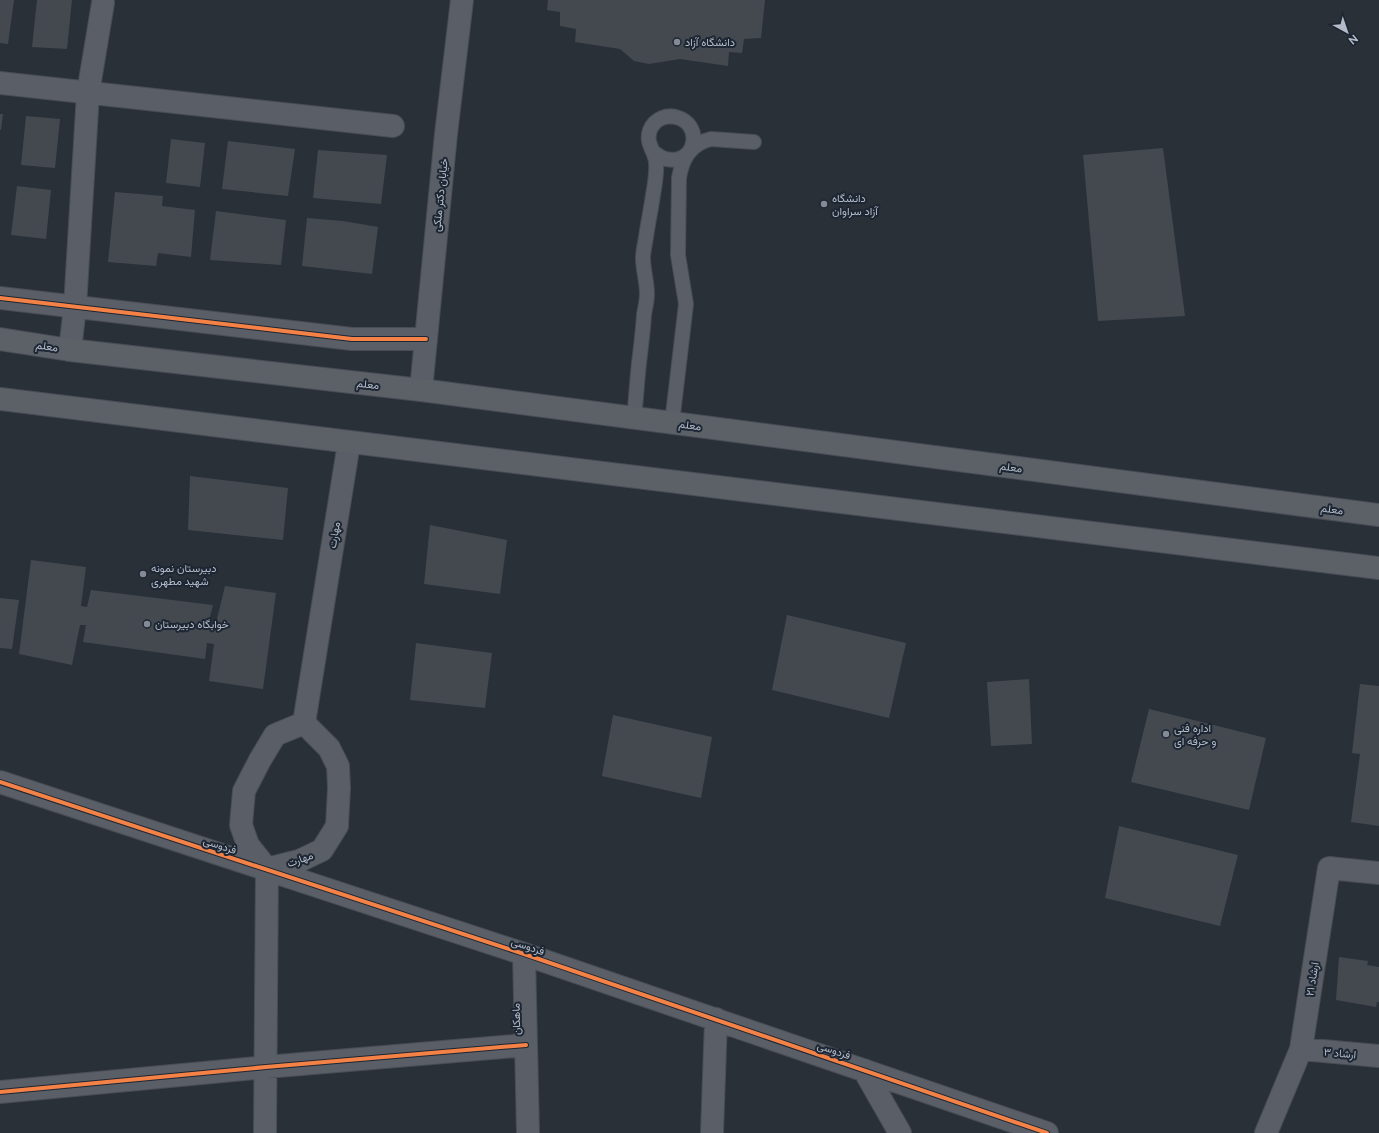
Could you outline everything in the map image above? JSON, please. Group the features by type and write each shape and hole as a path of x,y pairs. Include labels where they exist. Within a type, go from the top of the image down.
{"main road":[{"name":"معلم","path":"0,339 70,350 421,390 672,422 1379,515"},
{"path":"0,400 1379,568"}],"street":[{"name":"خیابان دکتر ملکی","path":"421,390 446,134 462,0"},
{"path":"70,350 75,307 88,93 103,3"},
{"path":"0,83 393,126"},
{"path":"0,298 352,339 426,339"},
{"name":"مهارت","path":"267,869 299,861 322,850 337,826 339,788 338,766 329,748 304,723 349,443"},
{"path":"265,1133 267,869 248,845 241,825 244,791 275,735 304,723"},
{"name":"فردوسی","path":"0,782 524,954 1047,1133"},
{"name":"ارشاد ۲۱","path":"1266,1133 1301,1050 1330,868 1379,873"},
{"name":"ماهکان","path":"524,954 528,1133"},
{"path":"712,1133 716,1019"},
{"path":"0,1092 266,1067 526,1045"},
{"name":"ارشاد ۳","path":"1301,1050 1379,1056"},
{"path":"864,1070 900,1133"}],"lane":[{"path":"711,139 704,141 683,157 676,160 661,158 650,147 649,140 653,125 659,120 672,116 685,121 697,133 711,139 754,142"},
{"path":"672,422 686,304 678,255 679,178 681,167 692,146 693,139 690,126"},
{"path":"634,418 647,294 643,257 655,180 655,153"}],"building":[{"path":"0,0 14,0 8,44 0,43"},
{"path":"37,0 72,0 67,49 32,47"},
{"path":"548,0 765,0 761,38 744,39 742,53 729,52 728,66 680,59 649,64 634,61 620,49 575,42 576,29 560,26 560,12 547,10"},
{"path":"0,114 3,114 1,130 0,130"},
{"path":"26,116 60,119 55,168 21,165"},
{"path":"171,139 205,143 200,187 166,183"},
{"path":"228,141 295,149 288,196 222,189"},
{"path":"1163,148 1185,316 1098,321 1083,155"},
{"path":"318,150 387,155 381,204 313,198"},
{"path":"17,186 51,190 46,239 11,235"},
{"path":"115,192 163,196 162,206 195,210 191,257 158,253 156,266 108,262"},
{"path":"216,211 286,220 281,265 210,260"},
{"path":"307,218 343,221 378,227 372,274 302,266"},
{"path":"190,476 288,488 283,540 188,530"},
{"path":"430,525 507,540 500,594 424,584"},
{"name":"خوابگاه دبیرستان","path":"31,560 86,567 81,606 87,607 91,590 213,605 209,621 216,623 225,586 276,593 263,689 209,681 214,644 207,643 205,659 83,642 86,625 80,625 72,665 19,654"},
{"path":"0,598 19,600 12,649 0,648"},
{"path":"787,615 906,643 889,718 772,690"},
{"path":"416,643 492,653 485,708 410,700"},
{"path":"1029,679 1032,744 991,746 987,682"},
{"path":"1360,684 1379,686 1379,826 1351,822 1360,754 1352,753"},
{"path":"1149,709 1266,738 1249,810 1131,782"},
{"path":"613,715 712,737 701,798 602,776"},
{"path":"1119,826 1238,855 1220,926 1105,898"},
{"path":"1339,957 1368,961 1367,965 1379,967 1379,1002 1377,1002 1376,1007 1336,1000"}],"cycle path":[{"path":"0,298 352,339 426,339"},
{"path":"0,782 524,954 1047,1133"},
{"path":"0,1092 266,1067 526,1045"}],"place":[{"name":"دانشگاه آزاد","path":"677,42"},
{"name":"دانشگاه آزاد سراوان","path":"824,204"},
{"name":"دبیرستان نمونه شهید مطهری","path":"143,574"},
{"name":"خوابگاه دبیرستان","path":"147,624"},
{"name":"اداره فنی و حرفه ای","path":"1166,734"}]}
